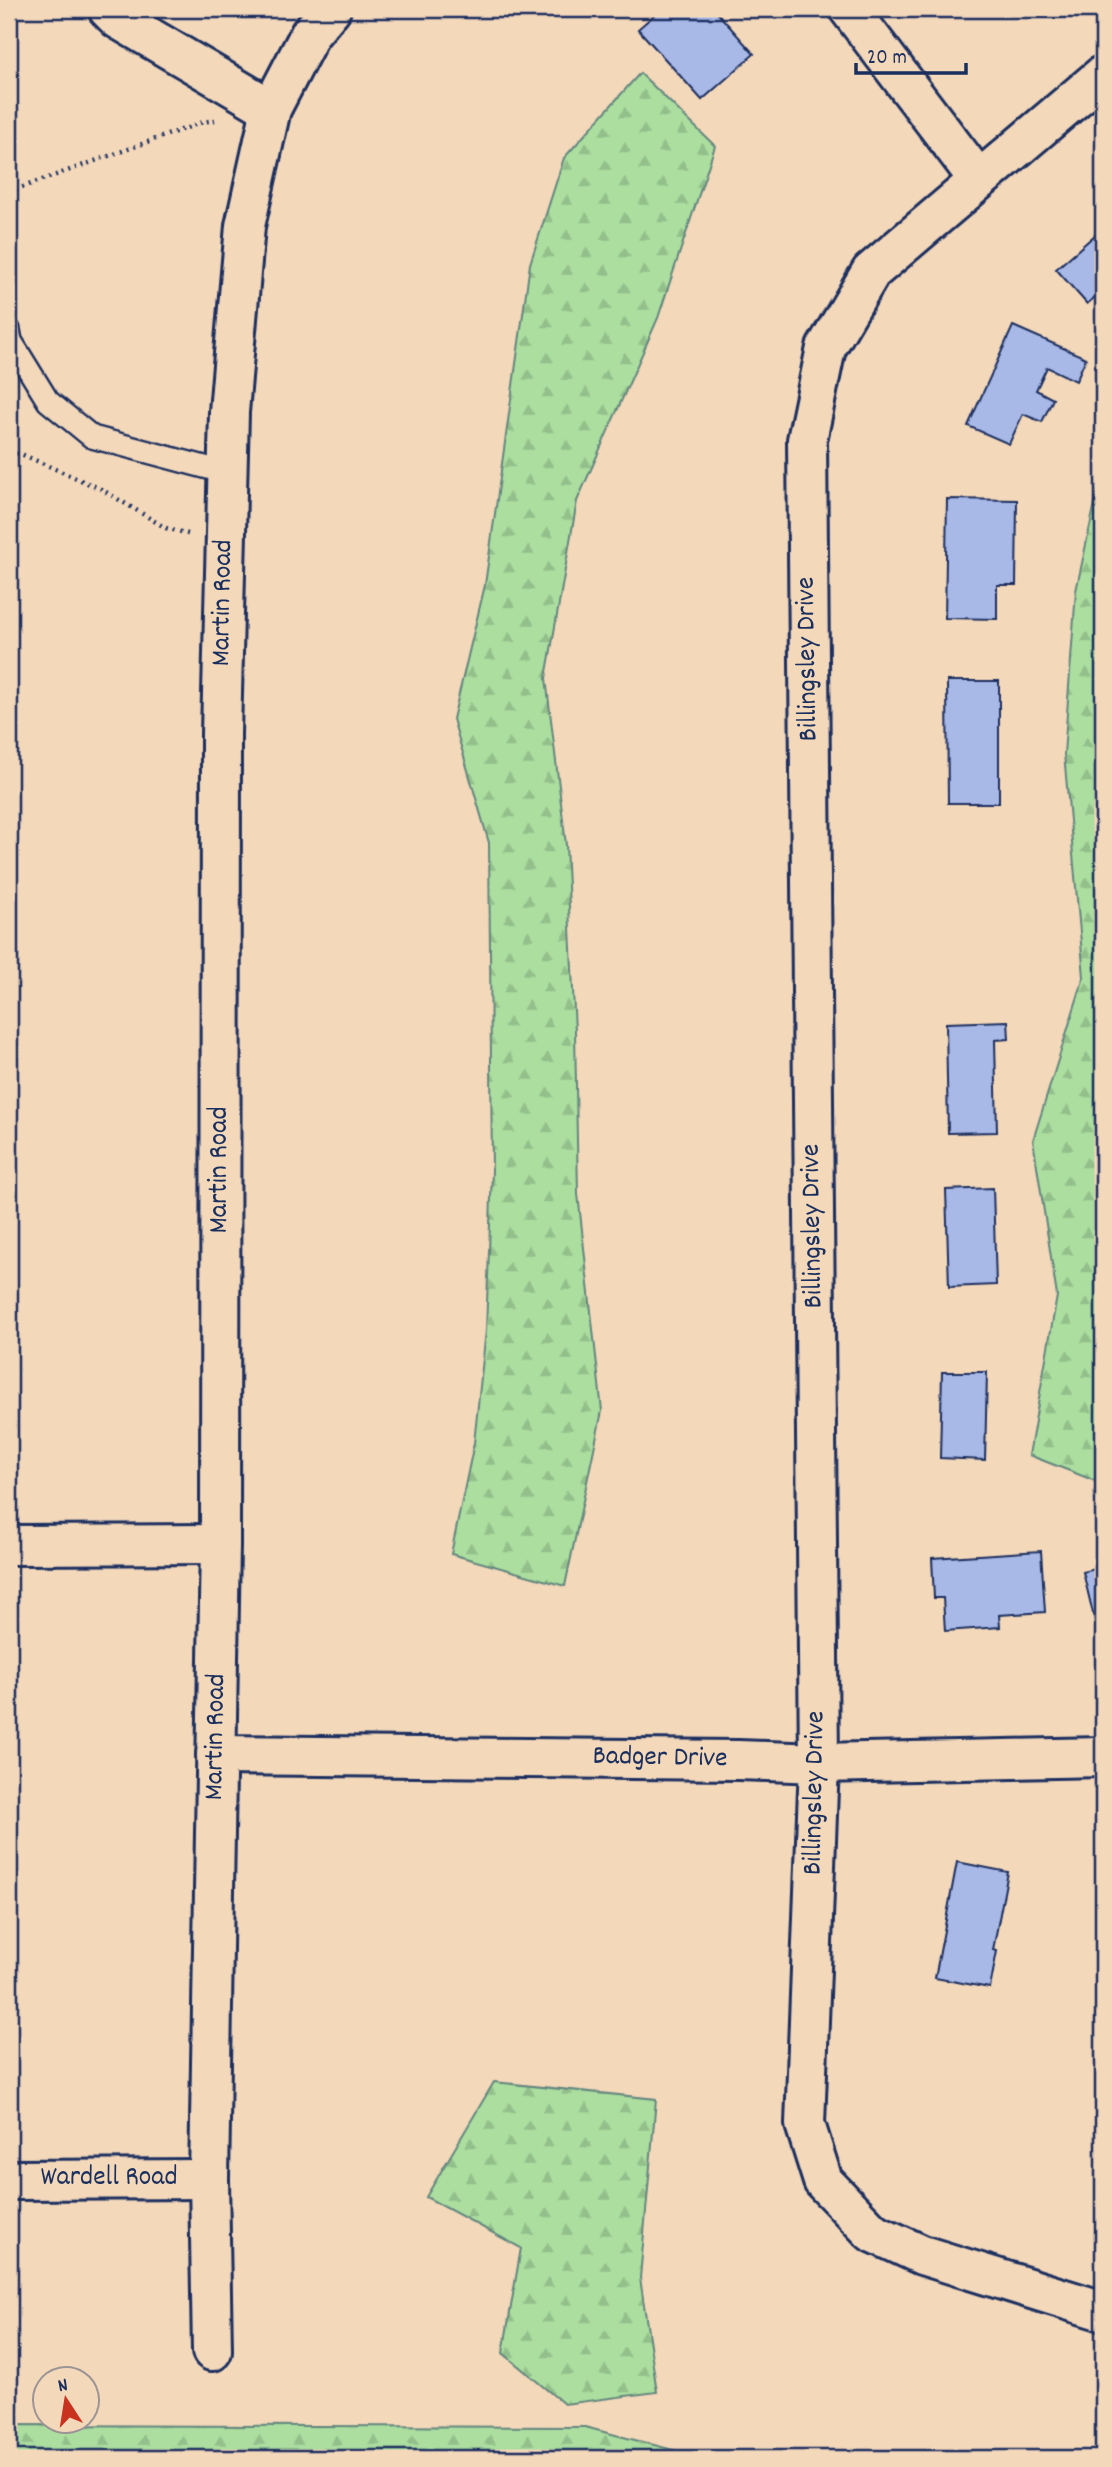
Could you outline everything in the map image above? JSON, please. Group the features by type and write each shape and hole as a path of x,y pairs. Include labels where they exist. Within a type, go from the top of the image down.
{"street":[{"path":"107,9 118,19 271,109"},
{"name":"Martin Road","path":"212,2351 209,2179 220,1544 221,733 229,412 245,226 271,109 310,34 331,9"},
{"path":"849,9 978,179"},
{"name":"Billingsley Drive","path":"1103,75 871,272 826,348 807,440 819,1763 805,2124 823,2181 872,2232 909,2249 1103,2311"},
{"path":"9,1545 220,1544"},
{"name":"Badger Drive","path":"216,1755 819,1763 1103,1757"},
{"name":"Wardell Road","path":"9,2180 209,2179"}],"lane":[{"path":"9,330 10,341 48,401 92,437 227,473"}],"path":[{"path":"9,192 203,122 271,109"},
{"path":"9,453 21,454 101,489 166,528 200,537 226,538"}],"green space":[{"path":"640,73 715,146 658,318 577,501 546,678 566,845 575,1031 578,1194 602,1411 565,1586 451,1554 474,1443 486,1330 492,1171 489,843 453,719 485,585 530,264 564,158"},
{"path":"1103,466 1103,1484 1029,1455 1057,1296 1033,1140 1084,977 1064,754 1076,591"},
{"path":"494,2082 656,2099 640,2278 657,2392 564,2404 503,2353 521,2248 426,2197"},
{"path":"9,2425 32,2425 32,2436 102,2436 102,2425 585,2427 704,2458 9,2458"}],"building":[{"path":"661,9 714,9 754,54 702,100 638,29"},
{"path":"1103,228 1103,290 1087,304 1056,269"},
{"path":"1013,326 1086,358 1076,381 1047,367 1036,390 1053,399 1042,422 1023,414 1009,444 968,426"},
{"path":"947,499 1017,500 1016,585 997,585 997,619 945,618"},
{"path":"947,681 999,681 999,803 948,803"},
{"path":"1008,1021 1009,1039 995,1040 997,1132 948,1133 946,1023"},
{"path":"993,1188 996,1285 949,1287 946,1190"},
{"path":"942,1372 987,1372 985,1460 940,1458"},
{"path":"1041,1551 1045,1612 999,1615 1000,1627 945,1631 943,1598 934,1598 932,1558"},
{"path":"1103,1567 1103,1628 1097,1630 1083,1572"},
{"path":"957,1862 1008,1872 993,1950 997,1951 990,1988 935,1978"}]}
